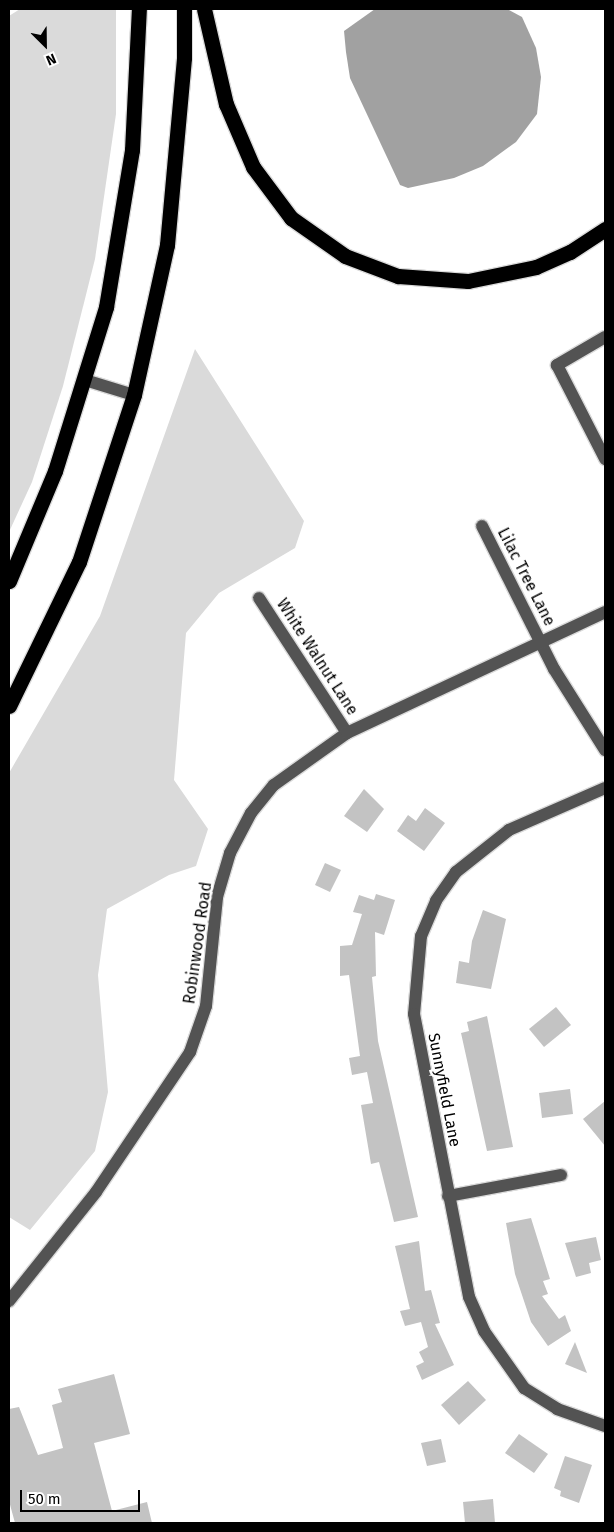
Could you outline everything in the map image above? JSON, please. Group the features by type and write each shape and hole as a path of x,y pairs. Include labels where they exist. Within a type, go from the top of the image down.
{"highway":[{"path":"9,581 55,471 85,380 106,307 132,150 139,9"},
{"path":"9,706 79,562 134,395 167,245 184,58 184,9"},
{"path":"204,9 226,104 253,167 291,218 346,256 398,276 468,281 536,267 570,252 605,229"}],"street":[{"path":"605,337 557,365 605,459"},
{"path":"85,380 134,395"},
{"name":"Lilac Tree Lane","path":"482,526 540,642 605,750"},
{"name":"White Walnut Lane","path":"259,598 347,733"},
{"name":"Robinwood Road","path":"9,1301 129,1147 201,1029 218,897 230,853 251,813 274,785 347,733 605,612"},
{"name":"Sunnyfield Lane","path":"605,788 509,830 481,848 436,901 421,936 414,1014 469,1297 501,1362 524,1388 557,1409 605,1426"},
{"path":"448,1196 561,1175"}],"shaded area":[{"path":"20,9 116,9 116,114 95,259 63,386 32,482 9,532 9,16"},
{"path":"375,9 507,9 522,17 536,48 541,77 537,114 516,142 483,166 454,178 408,188 400,185 350,78 346,52 344,31"},
{"path":"195,349 304,521 295,548 219,593 186,633 174,780 208,829 196,866 169,875 107,909 98,975 108,1092 95,1151 30,1230 9,1217 9,773 100,616"}],"building":[{"path":"364,789 384,809 367,832 344,816"},
{"path":"425,808 445,823 424,851 397,831 408,815 416,821"},
{"path":"325,863 341,870 330,892 315,885"},
{"path":"376,894 395,900 384,935 375,932 376,976 372,977 378,1041 418,1217 394,1222 379,1162 371,1164 361,1105 373,1103 367,1072 352,1075 349,1058 360,1056 349,975 340,976 340,946 352,945 362,914 353,912 359,895 374,900"},
{"path":"483,910 506,919 491,989 456,983 459,961 469,963 472,941"},
{"path":"556,1007 571,1025 544,1047 529,1029"},
{"path":"487,1016 513,1147 487,1151 461,1033 469,1031 467,1022"},
{"path":"570,1089 573,1114 542,1118 539,1093"},
{"path":"605,1101 605,1146 583,1119"},
{"path":"531,1218 550,1279 543,1281 548,1294 542,1296 559,1319 565,1315 571,1331 548,1346 531,1322 515,1274 506,1223"},
{"path":"596,1237 601,1260 589,1263 591,1273 576,1277 565,1243"},
{"path":"419,1241 425,1291 431,1290 440,1323 435,1324 454,1365 422,1380 416,1366 424,1362 419,1352 428,1347 421,1322 405,1326 400,1311 410,1309 395,1246"},
{"path":"575,1342 587,1373 565,1364"},
{"path":"114,1374 130,1434 94,1443 112,1511 147,1502 152,1523 15,1523 9,1501 9,1409 19,1407 38,1455 63,1448 52,1405 62,1402 58,1389"},
{"path":"468,1381 486,1400 459,1425 441,1405"},
{"path":"519,1434 548,1454 534,1473 505,1453"},
{"path":"441,1439 446,1462 427,1466 421,1443"},
{"path":"565,1456 592,1465 579,1503 560,1496 561,1491 554,1488"},
{"path":"493,1499 495,1523 465,1523 463,1502"}]}
